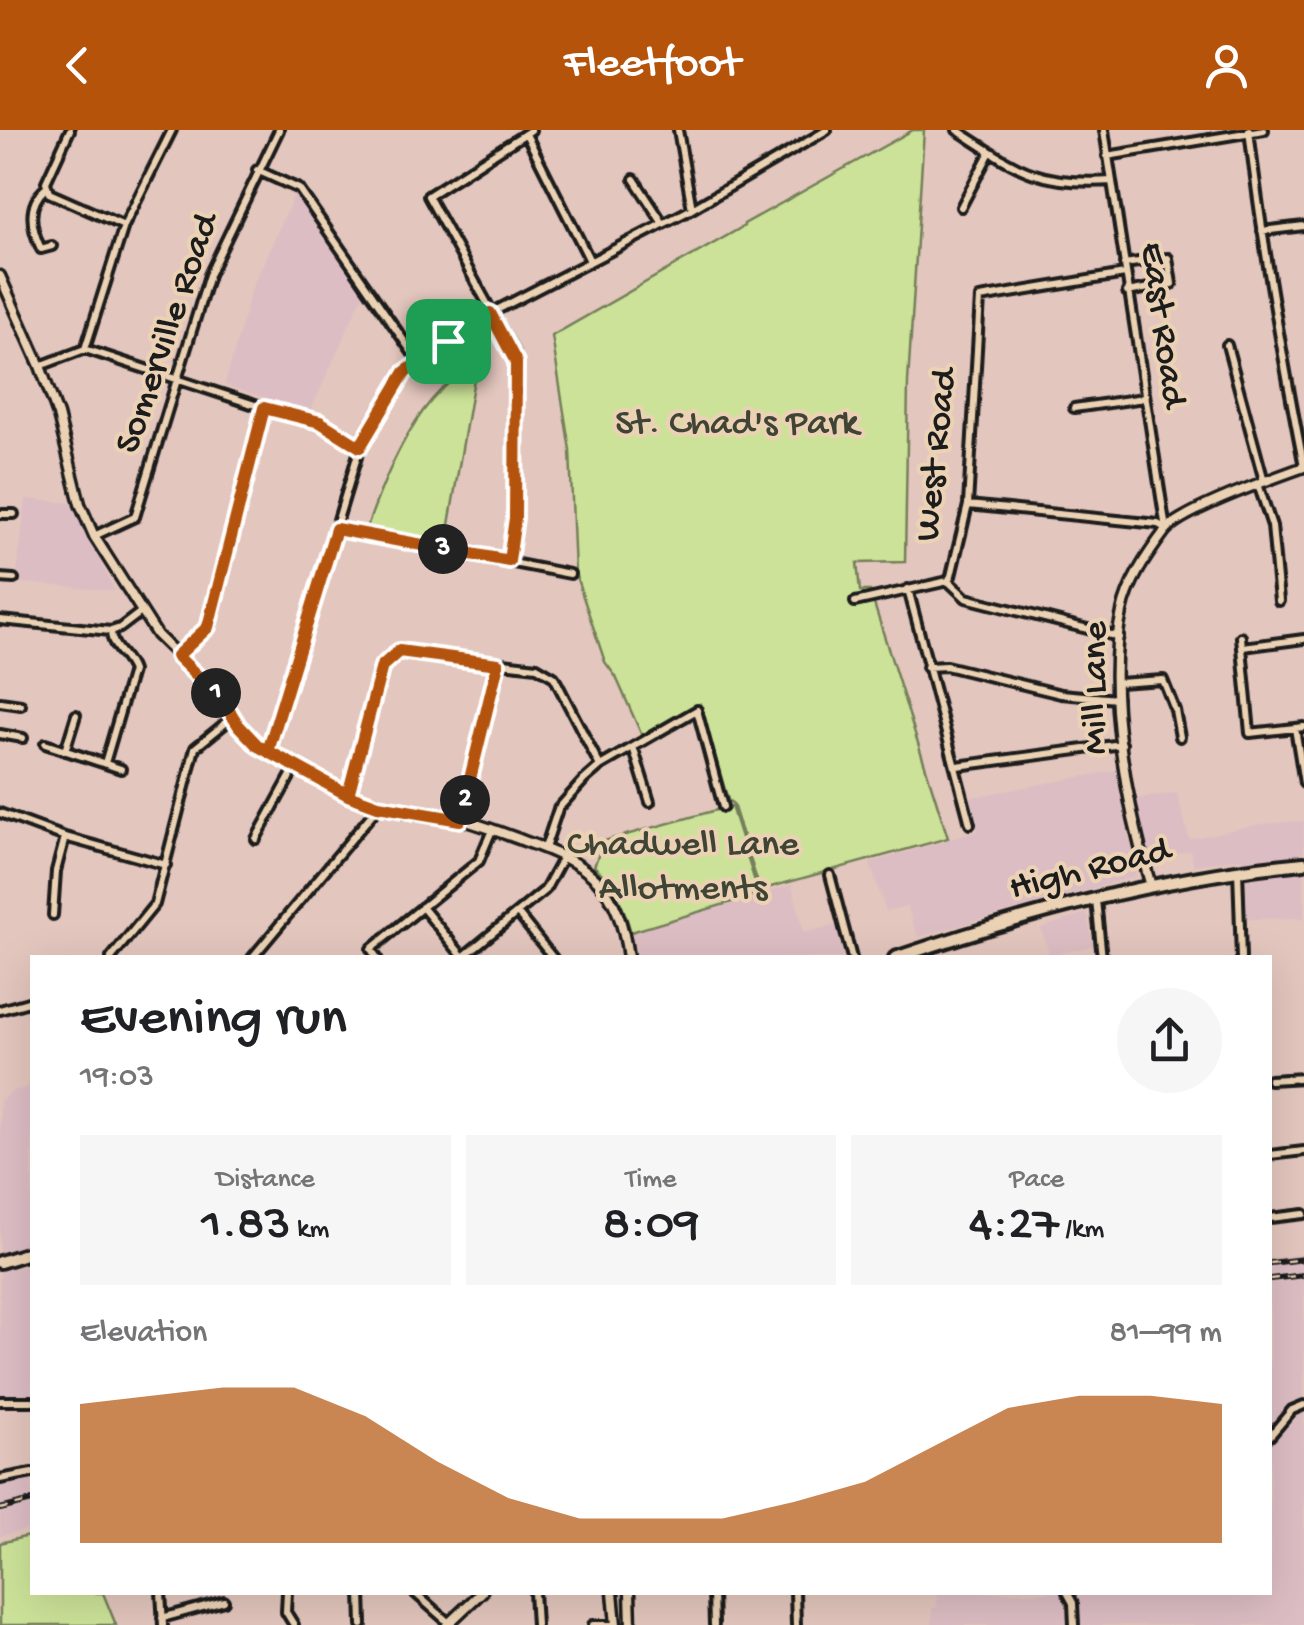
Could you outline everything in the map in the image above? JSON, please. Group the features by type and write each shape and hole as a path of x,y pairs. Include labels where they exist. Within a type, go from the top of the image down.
{"main road":[{"name":"High Road","path":"905,955 1096,898 1238,869 1304,863"},
{"path":"0,1262 30,1253"}],"street":[{"path":"52,246 42,249 32,231 32,212 70,130"},
{"path":"85,349 124,226 172,130"},
{"name":"Somerville Road","path":"94,536 135,517 143,500 209,275 279,130"},
{"path":"678,130 692,209"},
{"path":"268,751 360,447 405,372 490,313 692,209 827,130"},
{"path":"957,130 1022,172 1067,182 1112,181"},
{"name":"East Road","path":"1104,130 1166,528"},
{"path":"1108,156 1264,130"},
{"path":"968,505 1158,524 1166,528 1261,482 1304,467 1283,363 1249,131"},
{"path":"509,561 515,518 516,362 428,196 528,132 590,261"},
{"path":"961,206 990,152"},
{"path":"257,170 299,189 418,362"},
{"path":"634,178 662,222"},
{"path":"46,188 49,193 124,226"},
{"path":"1262,231 1304,226"},
{"path":"1124,264 1168,258 1172,284 1127,292"},
{"name":"West Road","path":"855,602 948,581 968,505 980,298 1125,274"},
{"path":"0,276 58,415 80,504 94,536 140,612 177,656 212,688 258,746 348,795 378,806 460,820 545,848 581,866 606,888 619,912 627,955"},
{"path":"0,303 11,300"},
{"path":"1226,344 1272,526 1279,601"},
{"path":"40,366 85,349 264,408 320,422 360,447"},
{"path":"1074,408 1144,398"},
{"path":"177,656 208,627 264,408"},
{"path":"0,514 14,514"},
{"name":"Mill Lane","path":"1151,886 1130,814 1118,700 1118,637 1126,596 1166,528"},
{"path":"336,529 570,574"},
{"path":"0,578 14,579"},
{"path":"948,581 966,598 1118,637"},
{"path":"908,589 970,824"},
{"path":"0,620 111,631 140,612"},
{"path":"105,763 132,671 113,644 111,631"},
{"path":"1241,637 1250,733 1299,727 1304,783"},
{"path":"1243,647 1304,639"},
{"path":"348,795 382,666 399,651 537,668 554,677 600,766"},
{"path":"460,820 498,664"},
{"path":"927,667 946,666 1060,694 1118,700"},
{"path":"1118,683 1163,680 1180,737"},
{"path":"0,702 21,705"},
{"path":"545,848 566,797 600,766 634,750 697,710 723,806"},
{"path":"65,750 76,715"},
{"path":"114,955 156,904 195,748 233,717"},
{"path":"0,734 23,738"},
{"path":"46,744 121,769"},
{"path":"957,766 1122,744"},
{"path":"634,750 650,802"},
{"path":"256,839 296,766"},
{"path":"254,955 378,806"},
{"path":"0,813 65,837 166,865"},
{"path":"375,955 371,949 479,861 492,830"},
{"path":"53,915 56,871 65,837"},
{"path":"466,955 552,881 563,857"},
{"path":"1238,869 1241,955"},
{"path":"830,874 851,955"},
{"path":"1096,898 1102,955"},
{"path":"422,907 461,955"},
{"path":"518,914 552,955"},
{"path":"0,1010 30,1002"},
{"path":"1272,1080 1304,1078"},
{"path":"1272,1155 1304,1151"},
{"path":"1272,1218 1304,1214"},
{"path":"0,1401 30,1400"},
{"path":"1272,1434 1292,1410 1304,1405"},
{"path":"0,1479 30,1473"},
{"path":"161,1595 162,1621 224,1601"},
{"path":"287,1595 289,1623"},
{"path":"362,1595 362,1625"},
{"path":"417,1595 448,1624 479,1595"},
{"path":"534,1595 536,1625"},
{"path":"593,1625 616,1625 613,1595"},
{"path":"630,1595 632,1625"},
{"path":"713,1595 714,1625"},
{"path":"794,1595 796,1625"},
{"path":"1069,1595 1074,1625"}],"shaded area":[{"path":"296,191 365,290 310,412 225,385 252,288"},
{"path":"26,499 72,503 115,591 16,582"},
{"path":"1118,770 1138,867 1134,877 918,937 907,906 886,911 870,863 978,831 968,798"},
{"path":"1177,793 1189,839 1261,824 1304,821 1304,918 1247,919 1242,858 1194,865 1190,850 1150,862 1134,799"},
{"path":"792,885 804,933 836,925 843,954 634,955 631,932"},
{"path":"1087,913 1093,946 1050,955 1041,928"},
{"path":"30,1087 30,1246 0,1255 0,1101 13,1091"},
{"path":"1304,1254 1304,1402 1272,1424 1272,1258"},
{"path":"30,1263 30,1395 0,1395 0,1272"},
{"path":"1304,1410 1304,1625 932,1625 936,1595 1272,1595 1272,1442"},
{"path":"30,1476 30,1528 0,1536 0,1484"}],"green space":[{"name":"St. Chad's Park","path":"913,130 924,130 908,382 905,562 857,563 860,591 870,591 948,838 760,890 700,704 643,738 616,677 605,662 575,573 570,450 552,336"},
{"path":"476,367 446,542 367,527 407,435 438,393"},
{"name":"Chadwell Lane Allotments","path":"731,806 759,894 631,932 617,896 594,866 604,841"},
{"path":"30,1536 30,1595 104,1595 116,1625 0,1625 0,1543"}],"railway":[{"path":"1272,1263 1304,1259"},
{"path":"1272,1279 1304,1275"},
{"path":"0,1509 30,1502"}],"route":[{"path":"448,341 405,372 360,447 320,422 264,408 208,627 177,656 212,688 258,746 348,795 382,666 399,651 498,664 460,820 378,806 348,795 268,751 336,529 509,561 515,518 515,354 490,313 448,341"}]}
